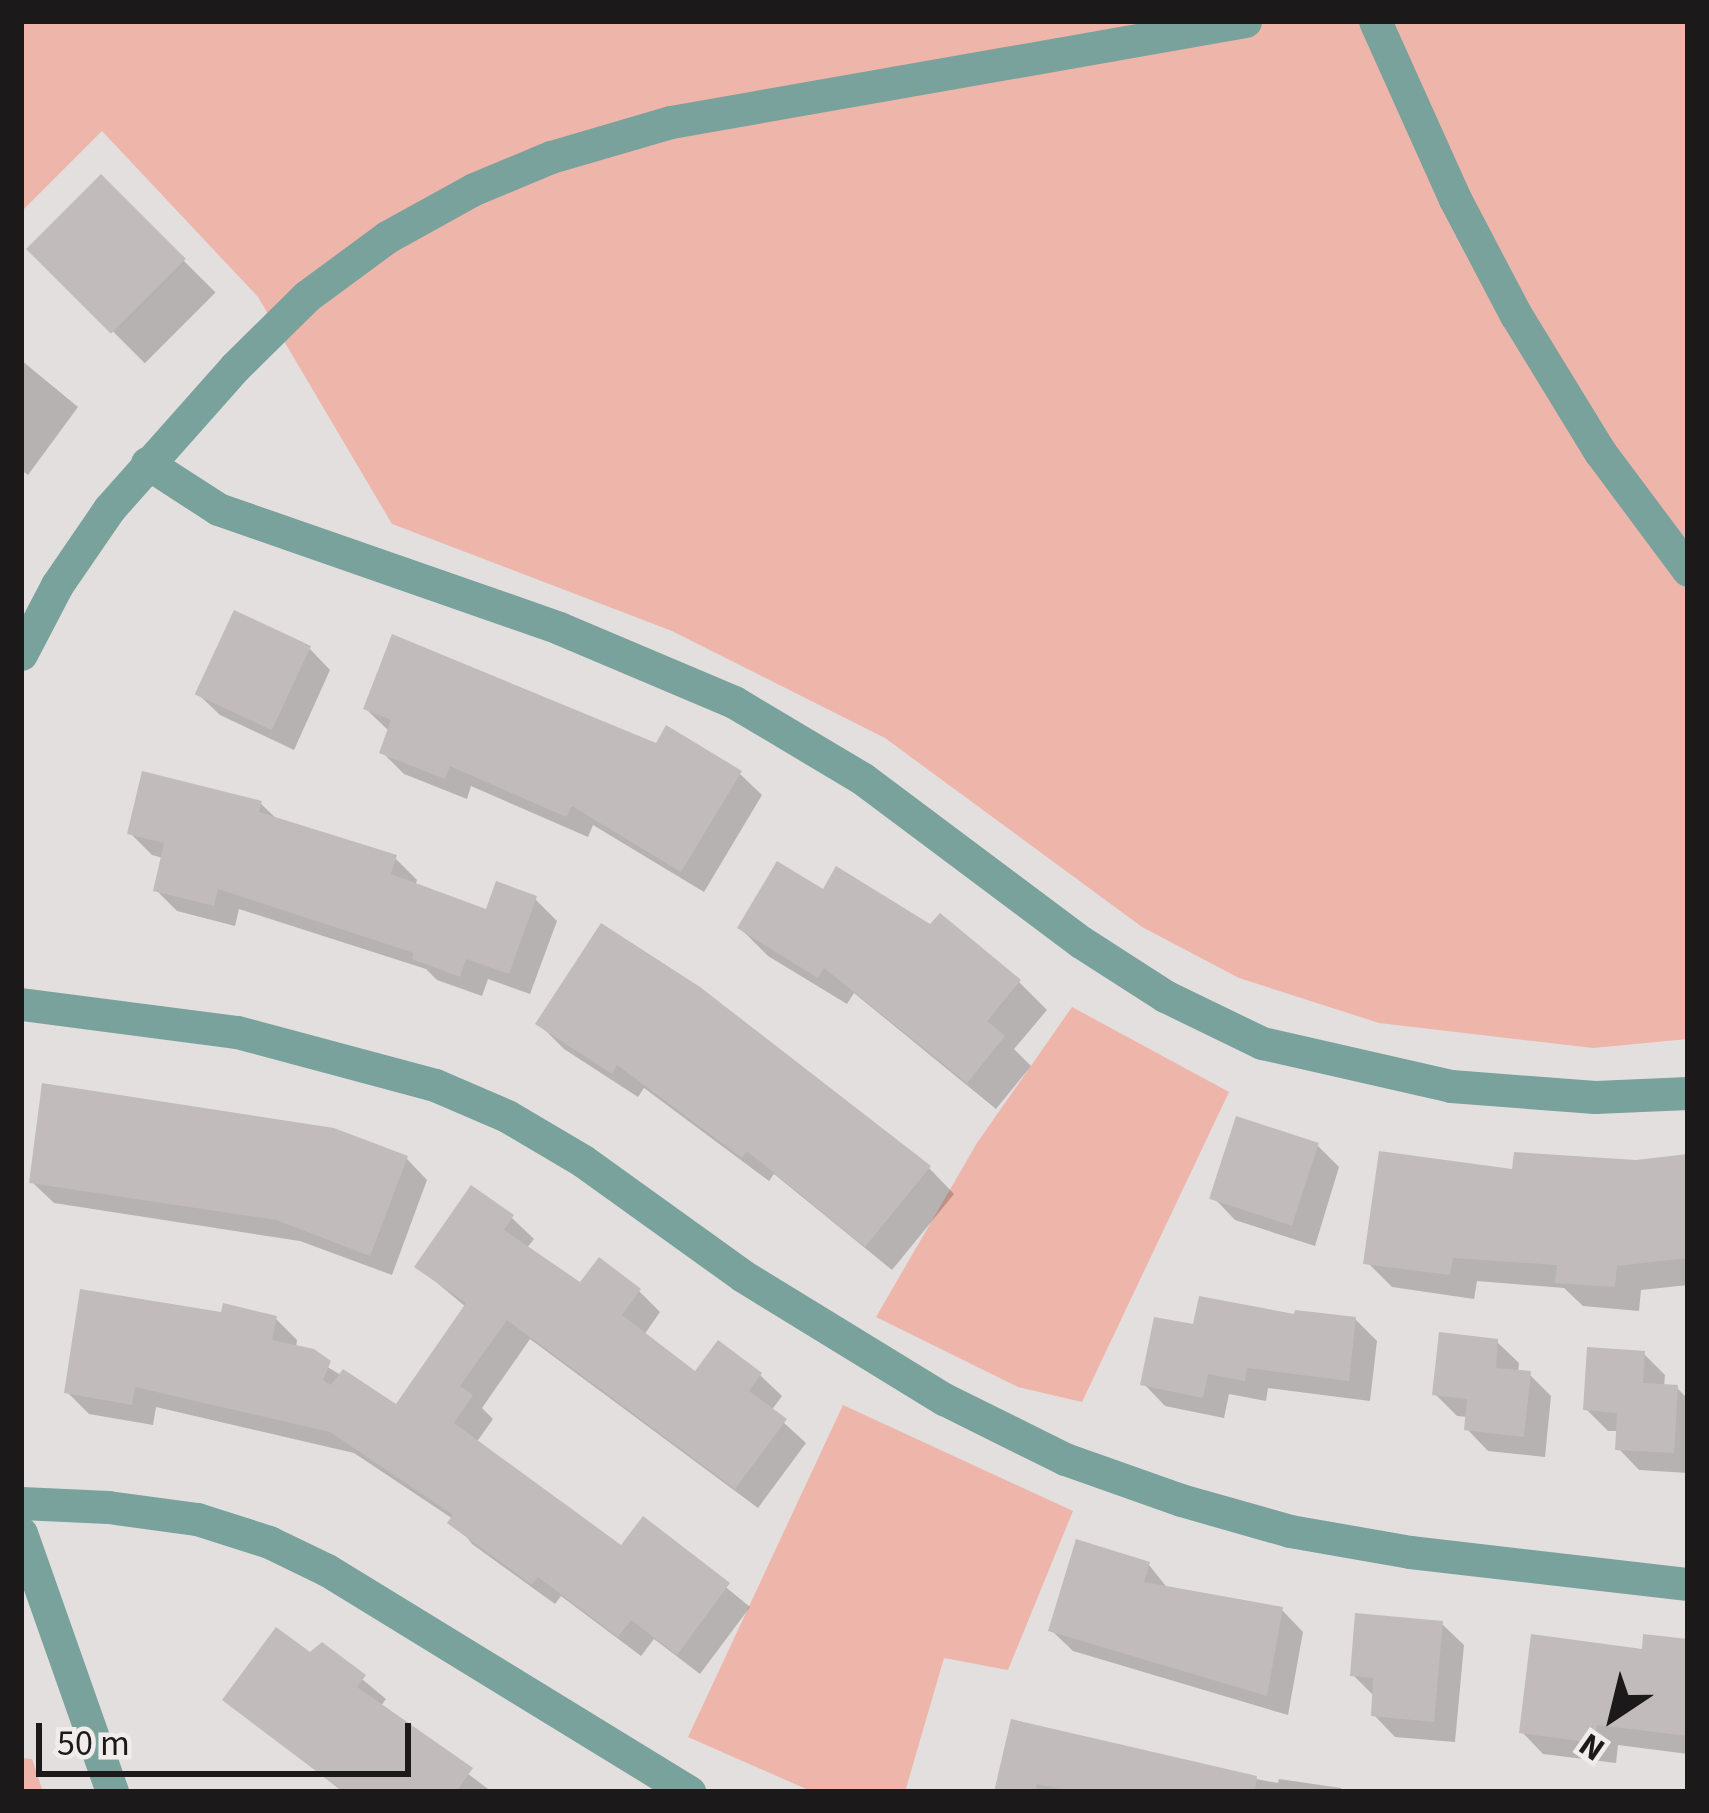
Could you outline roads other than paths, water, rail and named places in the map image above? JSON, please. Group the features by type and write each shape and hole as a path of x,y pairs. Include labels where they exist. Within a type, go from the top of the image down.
{"street":[{"path":"21,654 57,585 147,463 308,296 387,237 474,189 550,157 671,122 1245,21"},
{"path":"1375,21 1455,199 1516,315 1600,452 1688,570"},
{"path":"147,463 218,509 559,628 734,702 863,779 1081,943 1165,996 1262,1043 1450,1086 1595,1097 1688,1093"},
{"path":"21,1004 237,1032 435,1084 507,1115 564,1150 838,1339 944,1400 1066,1459 1181,1500 1290,1531 1410,1552 1688,1584"},
{"path":"21,1503 108,1507 197,1520 269,1542 327,1570 689,1792"},
{"path":"21,1533 112,1792"}]}
